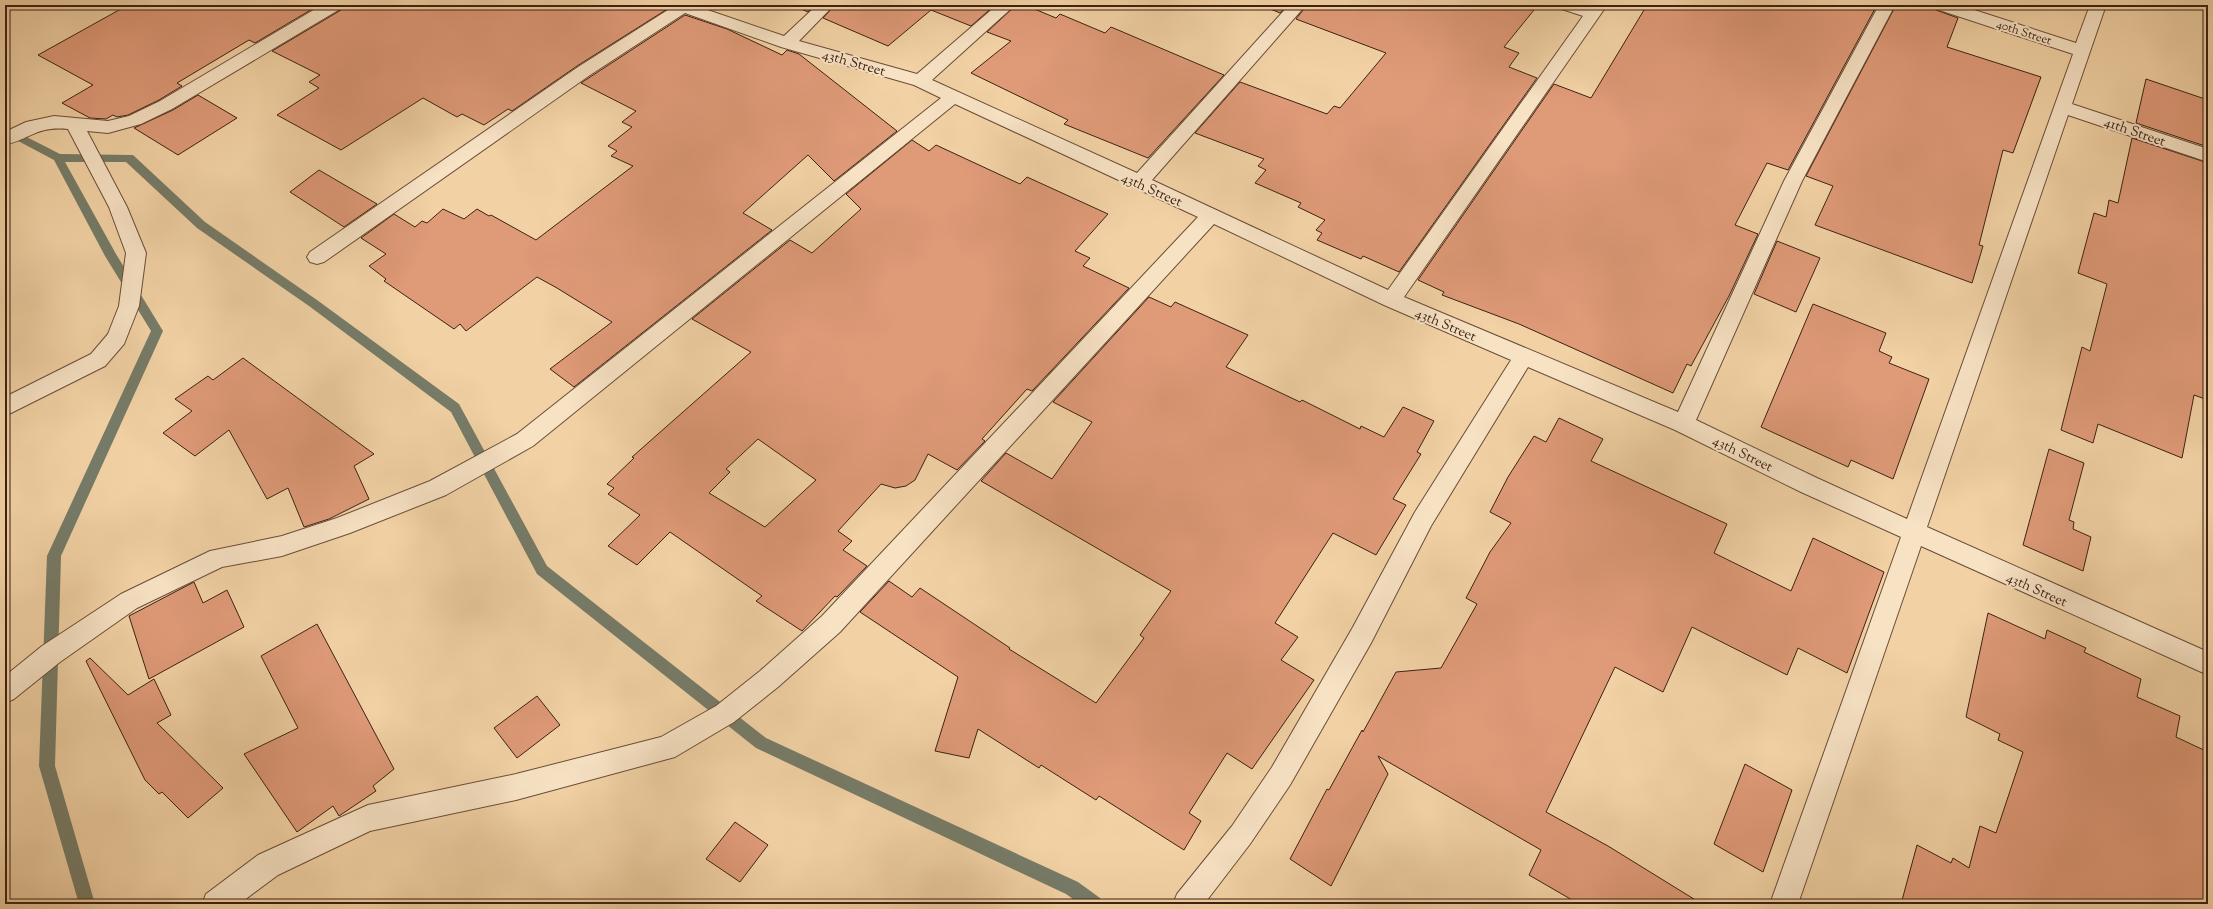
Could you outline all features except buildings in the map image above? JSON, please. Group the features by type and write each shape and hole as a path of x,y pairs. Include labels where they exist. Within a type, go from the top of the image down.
{"street":[{"path":"5,139 32,126 54,122 108,127 134,120 166,105 334,5"},
{"path":"786,43 826,5"},
{"path":"920,81 1007,5"},
{"path":"1139,183 1298,5"},
{"path":"1391,300 1596,9 1568,5"},
{"path":"1683,424 1794,181 1886,5"},
{"name":"40th Street","path":"1942,5 2082,51"},
{"path":"1784,904 2098,5"},
{"path":"317,257 679,6"},
{"name":"43th Street","path":"679,6 786,43 920,81 1139,183 1212,215 1391,300 1683,424 1809,485 2208,664"},
{"path":"5,691 51,654 129,601 197,568 218,558 282,546 342,526 438,488 525,440 563,412 953,97"},
{"name":"41th Street","path":"2063,106 2208,156"},
{"path":"5,407 98,360 117,338 129,306 136,253 118,207 74,123"},
{"path":"216,904 268,865 368,818 516,787 666,748 725,714 769,679 831,624 1212,215"},
{"path":"1187,904 1241,835 1281,776 1362,635 1423,519 1524,356"}],"waterway":[{"path":"5,130 58,158"},
{"path":"58,158 129,158 201,225 313,303 455,408 542,570 761,743 1072,888 1094,904"},
{"path":"58,158 111,256 157,331 54,556 47,766 87,904"}]}
